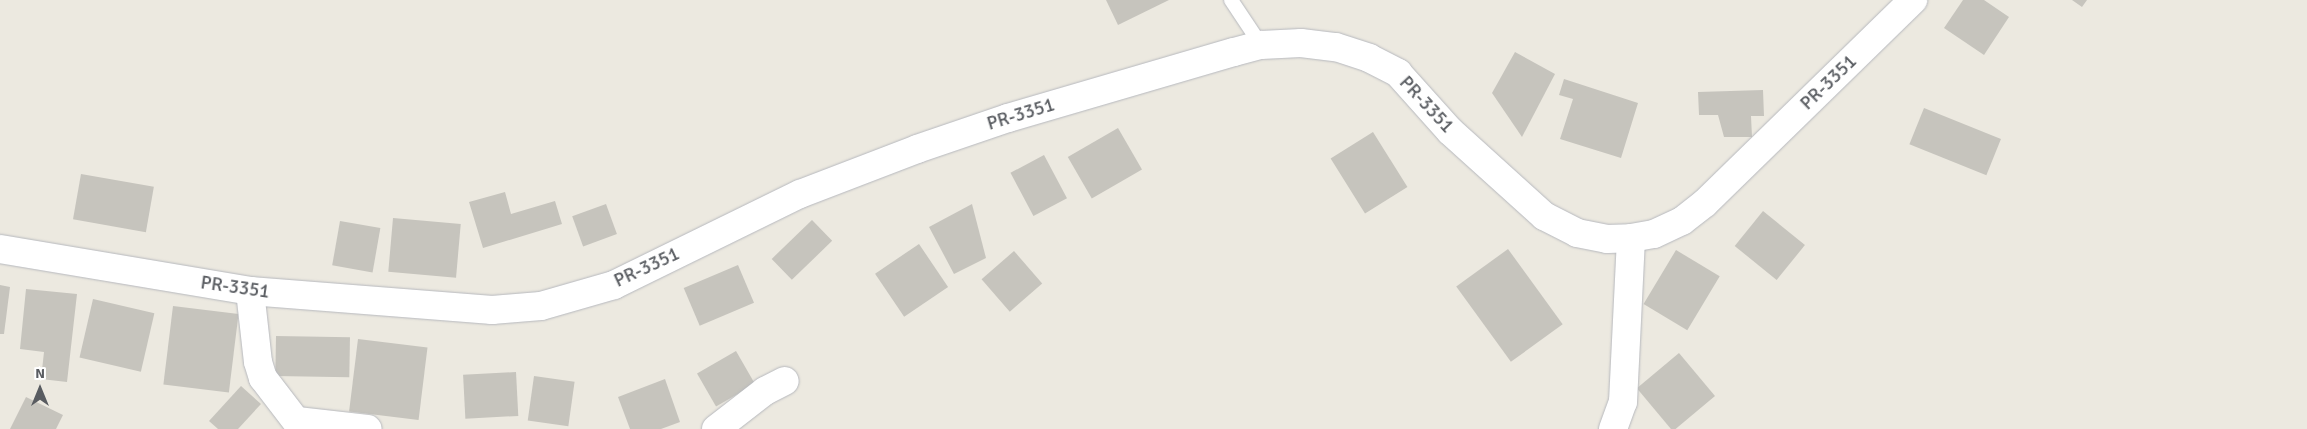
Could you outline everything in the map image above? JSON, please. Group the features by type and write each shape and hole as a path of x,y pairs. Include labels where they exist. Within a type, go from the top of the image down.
{"street":[{"name":"PR-3351","path":"0,250 250,291 492,310 541,306 614,285 800,194 917,149 1008,118 1261,45 1301,43 1336,48 1369,58 1398,73 1450,131 1544,216 1578,233 1607,239 1631,238 1654,234 1682,221 1705,203 1913,0"},
{"path":"1613,429 1623,402 1631,238"},
{"path":"250,291 258,362 263,378 300,425 368,429"},
{"path":"716,429 765,392 785,381"}],"lane":[{"path":"1231,0 1261,45"}],"building":[{"path":"1106,0 1169,0 1118,25"},
{"path":"1963,0 1984,0 2009,17 1984,55 1944,28"},
{"path":"2072,0 2087,0 2082,7"},
{"path":"1515,52 1555,74 1522,137 1492,93"},
{"path":"1564,79 1638,103 1621,158 1560,139 1573,99 1559,95"},
{"path":"1763,90 1764,116 1751,116 1752,137 1724,137 1718,115 1699,115 1698,92"},
{"path":"1924,108 2001,139 1986,175 1909,144"},
{"path":"1118,128 1142,170 1092,199 1068,157"},
{"path":"1373,132 1407,187 1365,214 1331,158"},
{"path":"1044,155 1067,198 1033,216 1010,173"},
{"path":"81,174 154,187 146,232 73,219"},
{"path":"505,192 511,214 555,201 562,224 483,248 469,202"},
{"path":"606,204 617,234 583,246 572,216"},
{"path":"972,204 986,258 954,274 929,227"},
{"path":"1763,211 1805,245 1777,280 1735,246"},
{"path":"393,218 461,224 456,278 388,272"},
{"path":"812,220 832,241 792,280 772,259"},
{"path":"340,221 380,228 373,272 332,265"},
{"path":"919,244 948,287 904,317 875,274"},
{"path":"1508,249 1563,324 1511,362 1456,287"},
{"path":"1676,250 1720,276 1687,330 1644,304"},
{"path":"1014,251 1042,283 1010,312 982,279"},
{"path":"738,265 754,303 700,326 684,288"},
{"path":"0,285 10,287 4,334 0,334"},
{"path":"26,289 77,294 67,382 41,379 44,352 20,349"},
{"path":"93,299 154,313 141,372 80,357"},
{"path":"173,306 239,314 229,392 163,384"},
{"path":"276,336 350,337 349,377 275,376"},
{"path":"358,339 427,348 419,420 349,411"},
{"path":"736,351 755,384 716,406 697,374"},
{"path":"1679,353 1715,396 1676,429 1671,429 1637,388"},
{"path":"516,372 518,416 465,419 463,375"},
{"path":"534,376 575,382 568,426 528,421"},
{"path":"665,379 680,422 661,429 630,429 618,397"},
{"path":"241,386 261,404 238,429 218,429 209,421"},
{"path":"26,397 63,415 56,429 10,429"}]}
